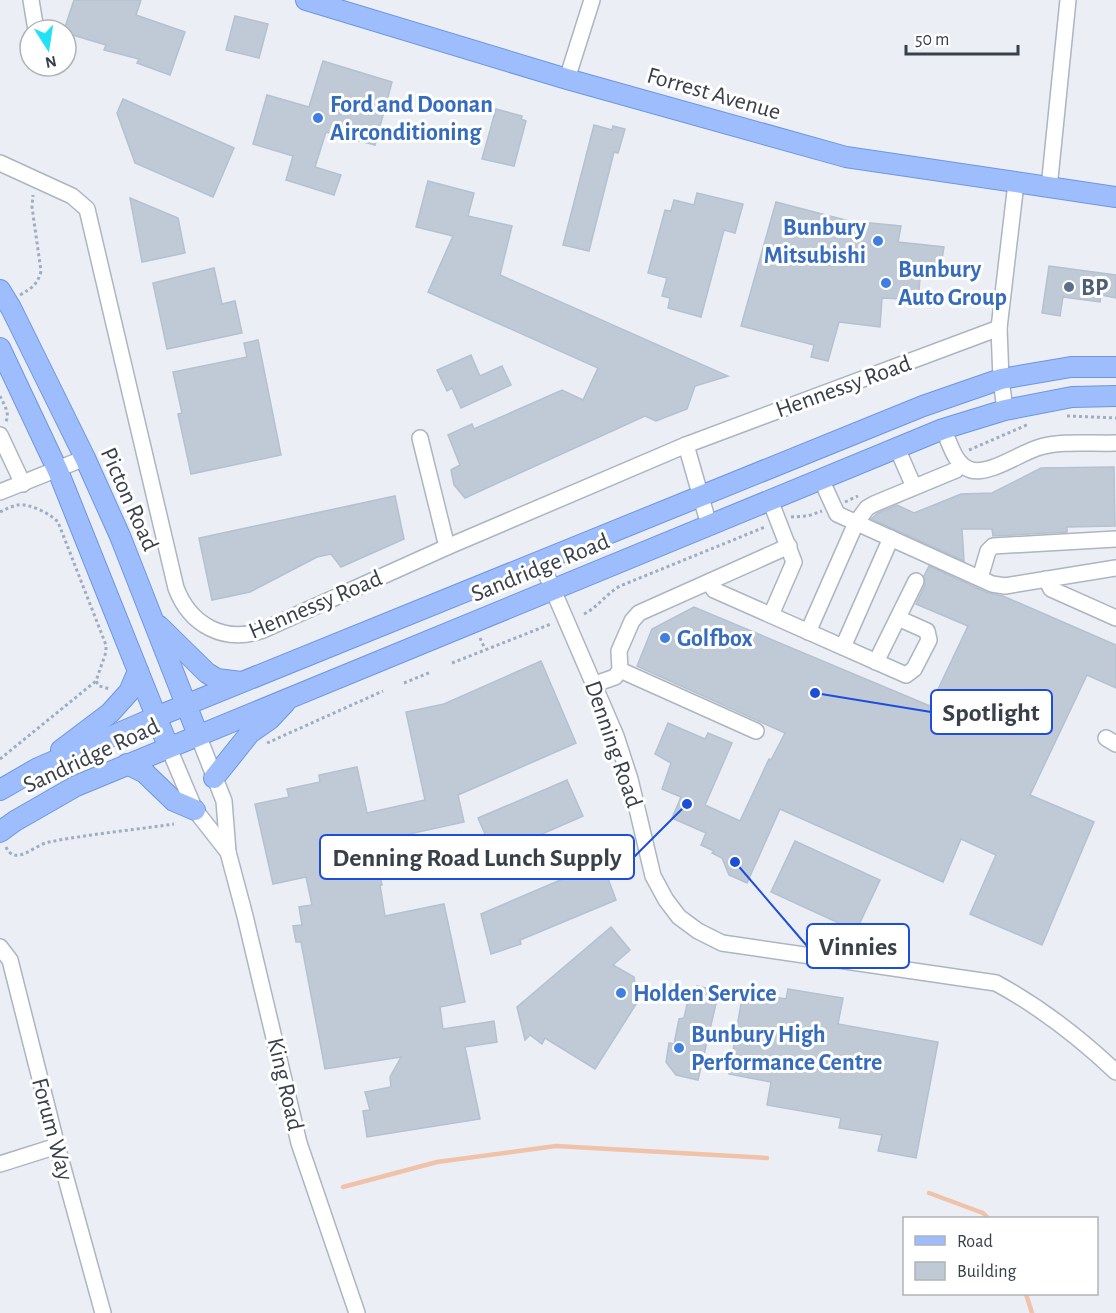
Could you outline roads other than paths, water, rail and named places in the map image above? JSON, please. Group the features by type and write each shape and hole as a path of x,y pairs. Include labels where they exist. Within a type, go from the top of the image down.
{"main road":[{"name":"Forrest Avenue","path":"306,0 567,79 846,157 1116,197"},
{"name":"Picton Road","path":"9,293 16,319 85,458 120,536 198,735"},
{"path":"0,348 58,471 168,746"},
{"name":"Sandridge Road","path":"0,790 38,768 156,717 923,406 1001,379 1071,367 1116,367"},
{"name":"Sandridge Road","path":"2,837 55,797 168,746 554,590 897,447 1005,410 1072,397 1116,396"},
{"path":"153,620 207,673 218,679 242,682"},
{"path":"38,768 110,713 129,692 138,671"},
{"path":"214,778 250,733 270,719 290,697"},
{"path":"127,764 145,773 174,801 195,810"}],"street":[{"path":"31,0 34,18"},
{"path":"567,79 592,0"},
{"path":"1049,188 1068,0"},
{"name":"Hennessy Road","path":"0,164 72,196 87,209 176,588 184,605 199,622 234,636 254,633 447,547 686,445 999,328"},
{"path":"1005,410 999,328 1016,183"},
{"path":"3,429 23,484"},
{"path":"944,429 956,458 962,458"},
{"path":"420,438 447,547"},
{"path":"962,458 970,470 983,470 1045,446 1116,443"},
{"path":"686,445 709,525"},
{"path":"897,447 914,487"},
{"path":"0,492 58,471 85,458"},
{"path":"808,632 856,523 870,506 956,470 962,458"},
{"path":"821,479 834,512 992,584 1005,586 1115,571"},
{"path":"770,500 789,546 794,566 771,615"},
{"path":"843,647 891,538"},
{"path":"980,578 988,551 993,546 1116,539"},
{"path":"595,684 615,677 620,670 619,651 636,615 789,546"},
{"name":"Denning Road","path":"541,562 616,736 627,769 653,876 666,900 680,917 698,931 722,943 996,982 1028,1001 1081,1039 1116,1072"},
{"path":"1046,579 1051,589 1116,618"},
{"path":"876,662 916,580"},
{"path":"709,582 713,589 902,674 910,674 929,640 927,631 898,618"},
{"path":"620,670 756,731"},
{"name":"King Road","path":"198,735 224,801 228,852 299,1143 357,1313"},
{"name":"King Road","path":"168,746 195,810 228,852"},
{"name":"Forum Way","path":"0,946 10,960 57,1146 103,1313"},
{"path":"0,1164 57,1146"}],"waterway":[{"path":"343,1187 437,1162 556,1146 767,1158"},
{"path":"929,1193 983,1213 987,1217"},
{"path":"1026,1295 1032,1313"}],"place":[{"name":"Ford and Doonan Airconditioning","path":"318,118"},
{"name":"Bunbury Mitsubishi","path":"878,241"},
{"name":"Bunbury Auto Group","path":"886,283"},
{"name":"BP","path":"1069,287"},
{"name":"Golfbox","path":"665,638"},
{"name":"Spotlight","path":"815,693"},
{"name":"Denning Road Lunch Supply","path":"687,804"},
{"name":"Vinnies","path":"735,862"},
{"name":"Holden Service","path":"621,993"},
{"name":"Bunbury High Performance Centre","path":"679,1048"}]}
